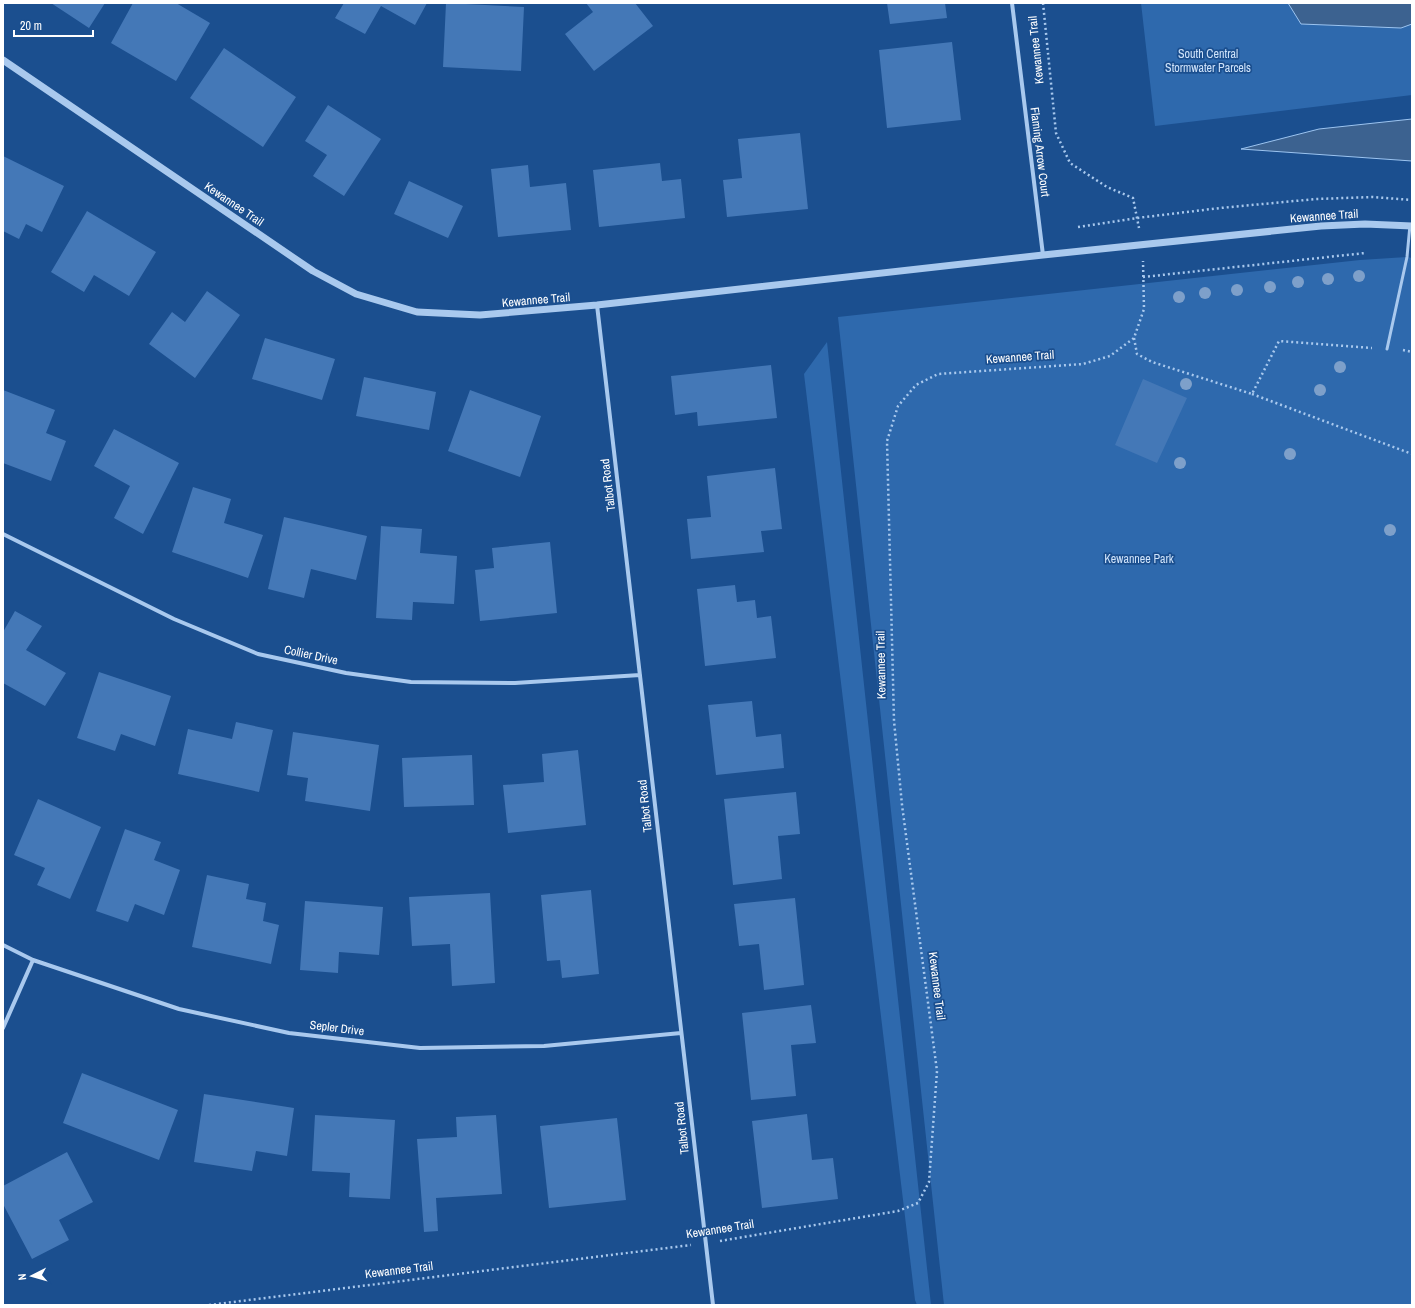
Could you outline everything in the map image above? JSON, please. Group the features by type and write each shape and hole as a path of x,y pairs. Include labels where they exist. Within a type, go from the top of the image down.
{"street":[{"name":"Flaming Arrow Court","path":"1012,3 1043,255"},
{"name":"Kewannee Trail","path":"3,60 313,271 356,294 417,312 480,316 597,305 1043,255 1321,226 1366,224 1411,226"},
{"name":"Talbot Road","path":"597,305 713,1305"},
{"name":"Collier Drive","path":"3,534 174,619 258,654 346,673 410,682 515,683 640,675"},
{"name":"Sepler Drive","path":"3,945 33,960 179,1009 289,1032 420,1048 544,1046 681,1034"},
{"path":"3,1028 33,960"}],"lane":[{"path":"1387,349 1407,257 1411,226"}],"path":[{"name":"Kewannee Trail","path":"209,1305 705,1243 898,1211 918,1203 929,1182 936,1071 902,805 894,721 887,441 898,406 916,385 938,374 1083,364 1110,356 1134,338 1144,309 1142,245 1133,198 1107,187 1070,163 1056,133 1043,3"},
{"path":"1078,227 1136,218 1316,199 1372,197 1412,200"},
{"path":"1143,277 1365,253"},
{"path":"1134,338 1137,354 1152,362 1252,394 1412,454"},
{"path":"1252,394 1279,340 1412,352"}],"green space":[{"name":"South Central Stormwater Parcels","path":"1141,3 1412,3 1412,95 1155,126"},
{"name":"Kewannee Park","path":"1412,258 1412,1305 944,1305 838,317 1360,260"},
{"path":"827,342 931,1305 917,1305 915,1300 804,374"}],"shaded area":[{"path":"1288,3 1412,3 1412,24 1401,28 1301,24"},
{"path":"1412,119 1412,161 1241,149 1319,129"}],"building":[{"path":"51,3 105,3 89,28"},
{"path":"133,3 176,3 210,23 176,81 111,43"},
{"path":"344,3 427,3 415,25 381,6 365,34 335,18"},
{"path":"446,3 524,7 521,71 443,67"},
{"path":"586,3 635,3 653,26 594,71 565,34 593,12"},
{"path":"887,3 945,3 947,18 890,24"},
{"path":"952,42 961,120 887,128 879,50"},
{"path":"224,48 296,97 263,147 190,98"},
{"path":"328,105 381,139 344,196 313,176 327,155 305,141"},
{"path":"800,133 808,209 727,217 723,180 742,178 738,139"},
{"path":"3,156 64,186 42,232 26,224 19,239 3,231"},
{"path":"660,163 662,181 681,179 685,218 599,227 593,170"},
{"path":"528,165 530,187 566,183 571,230 498,237 491,169"},
{"path":"409,181 463,206 448,238 394,214"},
{"path":"87,211 156,252 129,296 94,275 84,292 51,272"},
{"path":"207,291 240,315 195,378 149,344 172,312 185,322"},
{"path":"265,338 335,359 322,400 252,379"},
{"path":"771,365 777,418 698,426 697,412 675,415 671,376"},
{"path":"364,377 436,392 429,430 356,416"},
{"path":"1143,379 1187,398 1157,463 1115,445"},
{"path":"3,390 55,410 46,433 66,441 51,481 3,463"},
{"path":"470,390 541,416 520,477 448,451"},
{"path":"114,429 179,463 143,534 114,518 130,486 94,466"},
{"path":"775,468 782,529 761,531 764,552 691,559 687,519 711,517 707,476"},
{"path":"193,487 231,499 224,523 263,535 248,578 172,552"},
{"path":"284,517 367,536 356,580 311,569 304,598 268,589"},
{"path":"381,526 422,529 420,553 457,556 454,604 413,602 412,620 376,618"},
{"path":"550,542 557,613 480,621 475,570 494,568 492,548"},
{"path":"735,585 737,602 755,600 757,618 771,616 776,658 705,666 697,589"},
{"path":"15,611 42,626 26,650 66,673 45,706 3,683 3,632"},
{"path":"99,672 171,696 155,746 121,734 115,751 77,738"},
{"path":"752,701 756,737 781,734 784,768 716,775 708,705"},
{"path":"236,722 273,730 259,792 178,774 188,729 232,739"},
{"path":"293,732 379,745 370,811 305,801 308,778 287,775"},
{"path":"578,750 586,825 508,833 503,785 544,782 542,754"},
{"path":"472,755 474,805 404,807 402,758"},
{"path":"796,792 800,834 778,836 782,879 733,885 724,799"},
{"path":"38,799 101,827 70,899 37,885 45,868 14,855"},
{"path":"125,829 161,842 154,860 180,870 164,915 135,904 128,922 96,911"},
{"path":"207,875 249,884 246,899 266,903 263,921 279,925 271,964 192,947"},
{"path":"591,890 599,974 562,978 560,960 547,961 541,895"},
{"path":"490,893 495,983 452,986 450,944 412,946 409,897"},
{"path":"795,898 804,985 764,990 759,944 739,946 734,904"},
{"path":"305,901 383,907 379,955 339,952 338,973 300,970"},
{"path":"811,1005 816,1043 791,1045 796,1096 751,1100 742,1013"},
{"path":"82,1073 178,1110 159,1160 63,1123"},
{"path":"204,1094 294,1108 287,1156 256,1151 252,1171 194,1162"},
{"path":"807,1114 812,1160 833,1158 838,1199 762,1208 752,1121"},
{"path":"315,1115 395,1120 390,1199 349,1197 350,1173 312,1171"},
{"path":"496,1115 502,1194 436,1198 438,1231 424,1232 417,1139 457,1137 456,1117"},
{"path":"617,1118 626,1200 549,1208 540,1126"},
{"path":"67,1152 93,1202 59,1220 69,1240 32,1259 3,1204 3,1186"}]}
